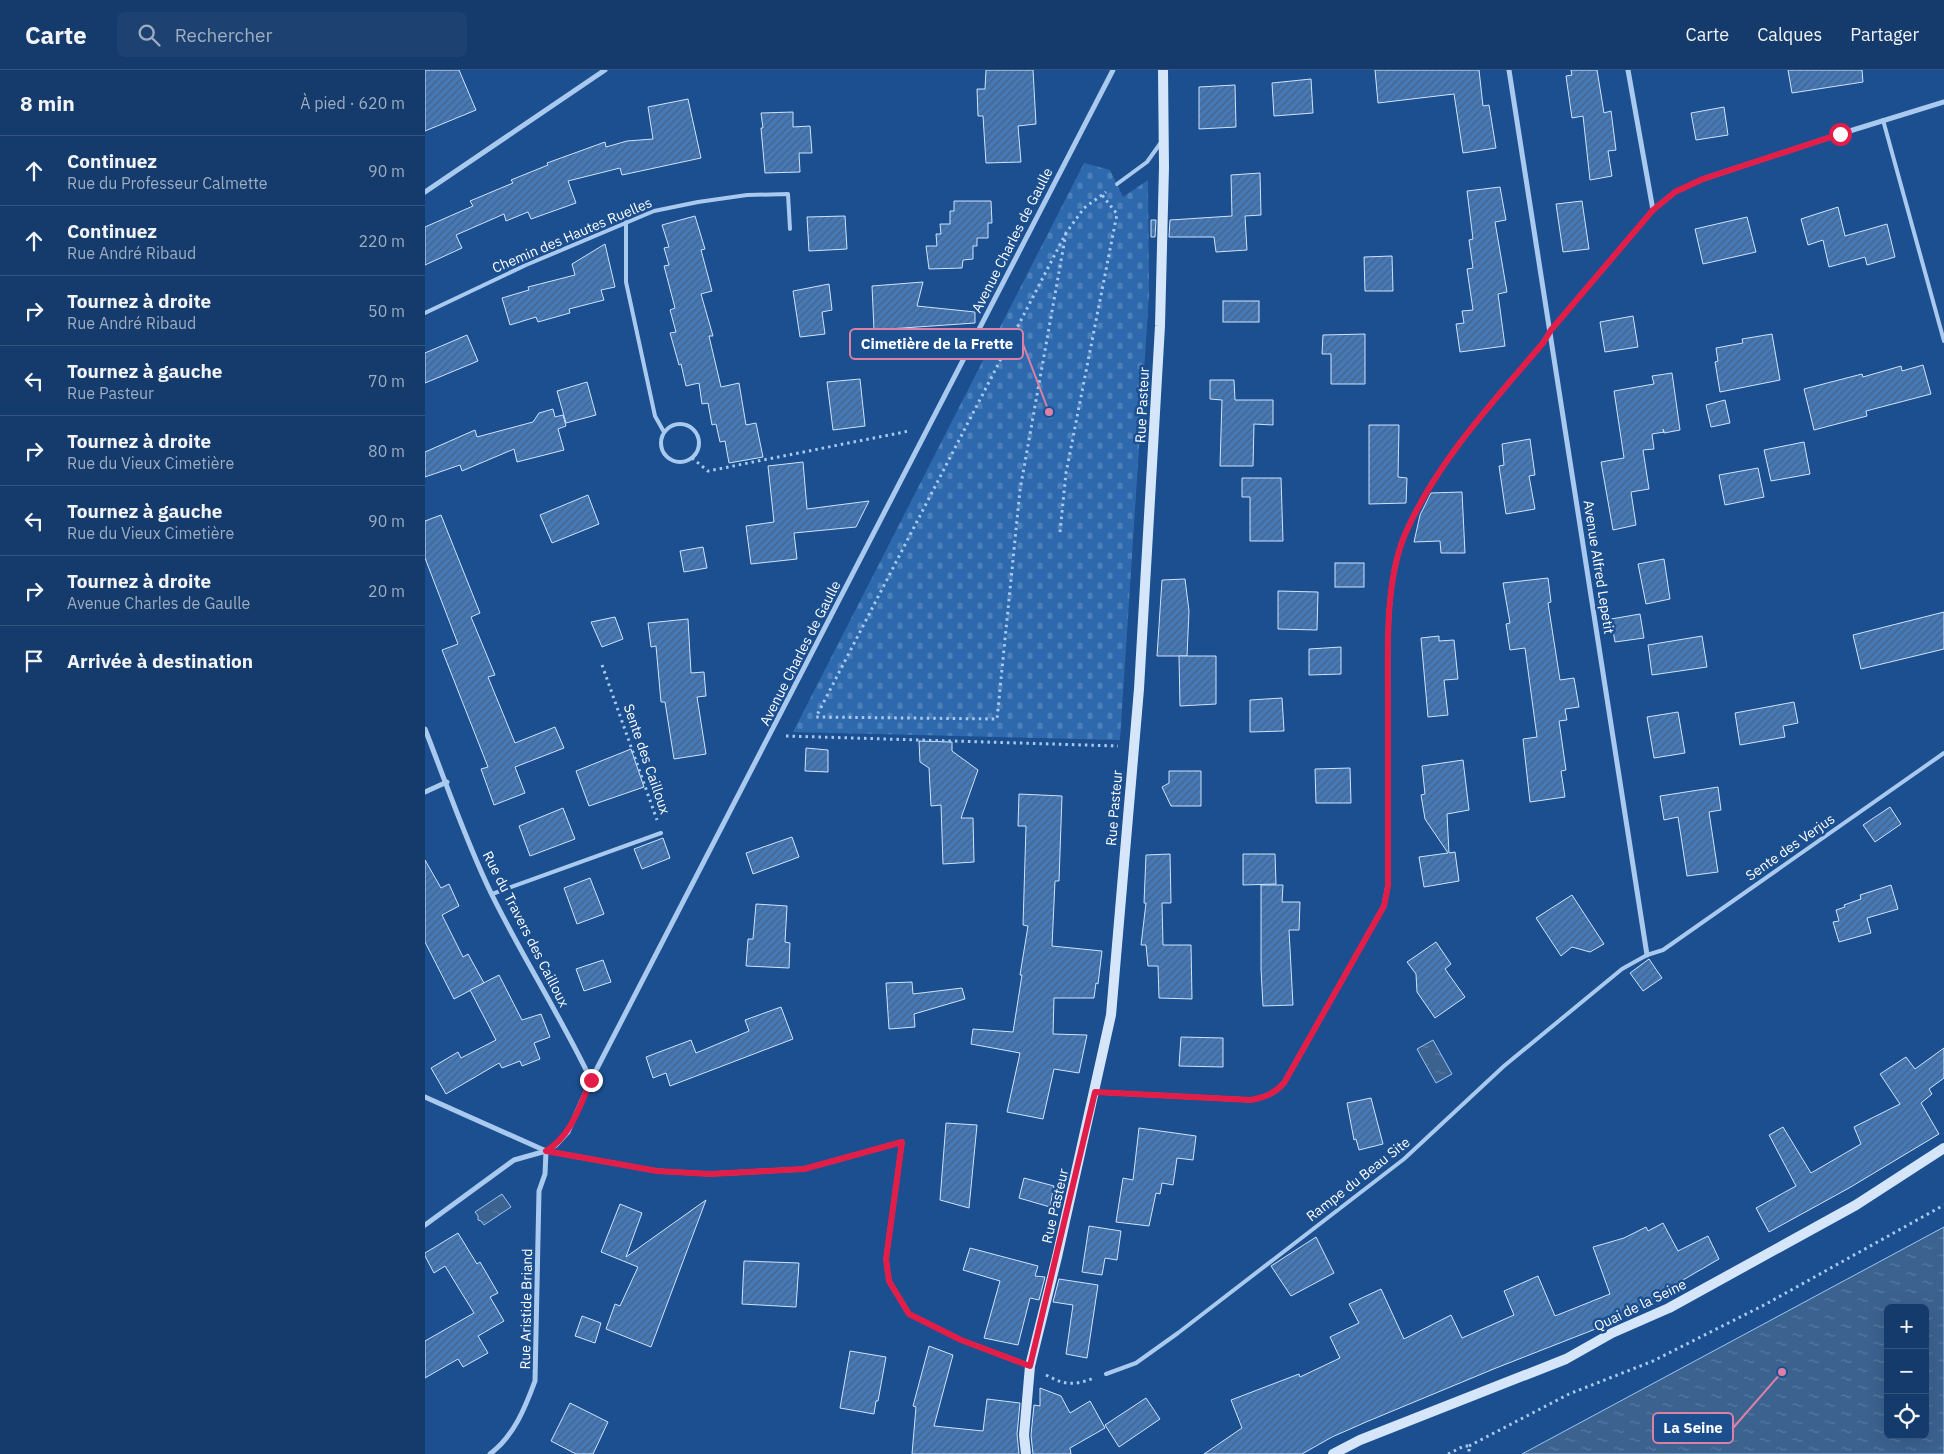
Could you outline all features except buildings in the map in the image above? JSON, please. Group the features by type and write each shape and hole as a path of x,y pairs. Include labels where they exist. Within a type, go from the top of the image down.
{"street":[{"path":"425,192 605,70"},
{"name":"Avenue Charles de Gaulle","path":"546,1151 556,1145 568,1132 591,1080 771,735 1113,70"},
{"name":"Rue Pasteur","path":"1026,1454 1024,1435 1030,1366 1095,1092 1111,1015 1139,688 1160,326 1163,70"},
{"name":"Avenue Alfred Lepetit","path":"1509,70 1647,955"},
{"path":"1628,70 1653,210"},
{"path":"1095,1092 1251,1100 1266,1097 1276,1092 1284,1083 1384,906 1388,886 1388,647 1393,576 1403,540 1426,494 1464,436 1653,210 1675,192 1703,179 1944,102"},
{"name":"Rue du Travers des Cailloux","path":"425,729 468,840 492,894 578,1051 591,1080"},
{"path":"425,792 447,782"},
{"path":"425,1097 546,1151 657,1171 710,1174 804,1169 902,1142 886,1259 889,1281 909,1314 961,1340 1030,1366"},
{"name":"Quai de la Seine","path":"1333,1454 1360,1440 1566,1359 1612,1333 1669,1308 1856,1204 1944,1148"},
{"path":"425,1225 514,1160 546,1151"},
{"name":"Rue Aristide Briand","path":"489,1454 496,1449 513,1429 525,1407 535,1381 539,1191 545,1174 546,1151"}],"lane":[{"path":"1883,120 1944,341"},
{"path":"1117,184 1147,162 1163,139"},
{"name":"Chemin des Hautes Ruelles","path":"425,313 526,265 654,211 747,195 788,194 790,229"},
{"path":"626,222 625,282 655,416 664,432"},
{"path":"675,424 688,425 694,429 699,441 699,448 692,458 681,463 669,460 661,444 664,432 675,424"},
{"name":"Sente des Verjus","path":"1647,955 1663,950 1944,753"},
{"name":"Sente des Cailloux","path":"492,894 661,833"},
{"name":"Rampe du Beau Site","path":"1106,1374 1136,1363 1178,1333 1404,1159 1504,1066 1622,969 1647,955"}],"path":[{"path":"1066,233 1020,490 997,719 816,717 1066,233 1084,208 1117,184"},
{"path":"1060,532 1066,473 1117,214 1102,195"},
{"path":"692,458 708,471 899,433"},
{"name":"Sente des Cailloux","path":"602,665 661,833"},
{"path":"771,735 1133,747"},
{"path":"1447,1454 1464,1446 1469,1446 1569,1394 1653,1361 1766,1304 1944,1205"},
{"path":"1063,1384 1081,1383 1106,1374"},
{"path":"1465,1454 1469,1452 1469,1446"}],"green space":[{"path":"1084,163 1110,170 1123,197 1148,180 1149,295 1120,740 793,732"}],"water":[{"path":"1433,1040 1452,1074 1436,1083 1417,1049"},
{"path":"502,1194 511,1207 484,1225 478,1220 475,1212"},
{"path":"1944,1227 1944,1454 1522,1454"}],"place":[{"name":"Cimetière de la Frette","path":"1049,412"},
{"name":"La Seine","path":"1782,1372"}],"route":[{"path":"591,1080 568,1132 556,1145 546,1151 657,1171 710,1174 804,1169 902,1142 886,1259 889,1281 909,1314 961,1340 1030,1366 1095,1092 1251,1100 1266,1097 1276,1092 1284,1083 1384,906 1388,886 1388,647 1393,576 1397,555 1405,532 1426,494 1464,436 1653,210 1675,192 1703,179 1840,134"}]}
